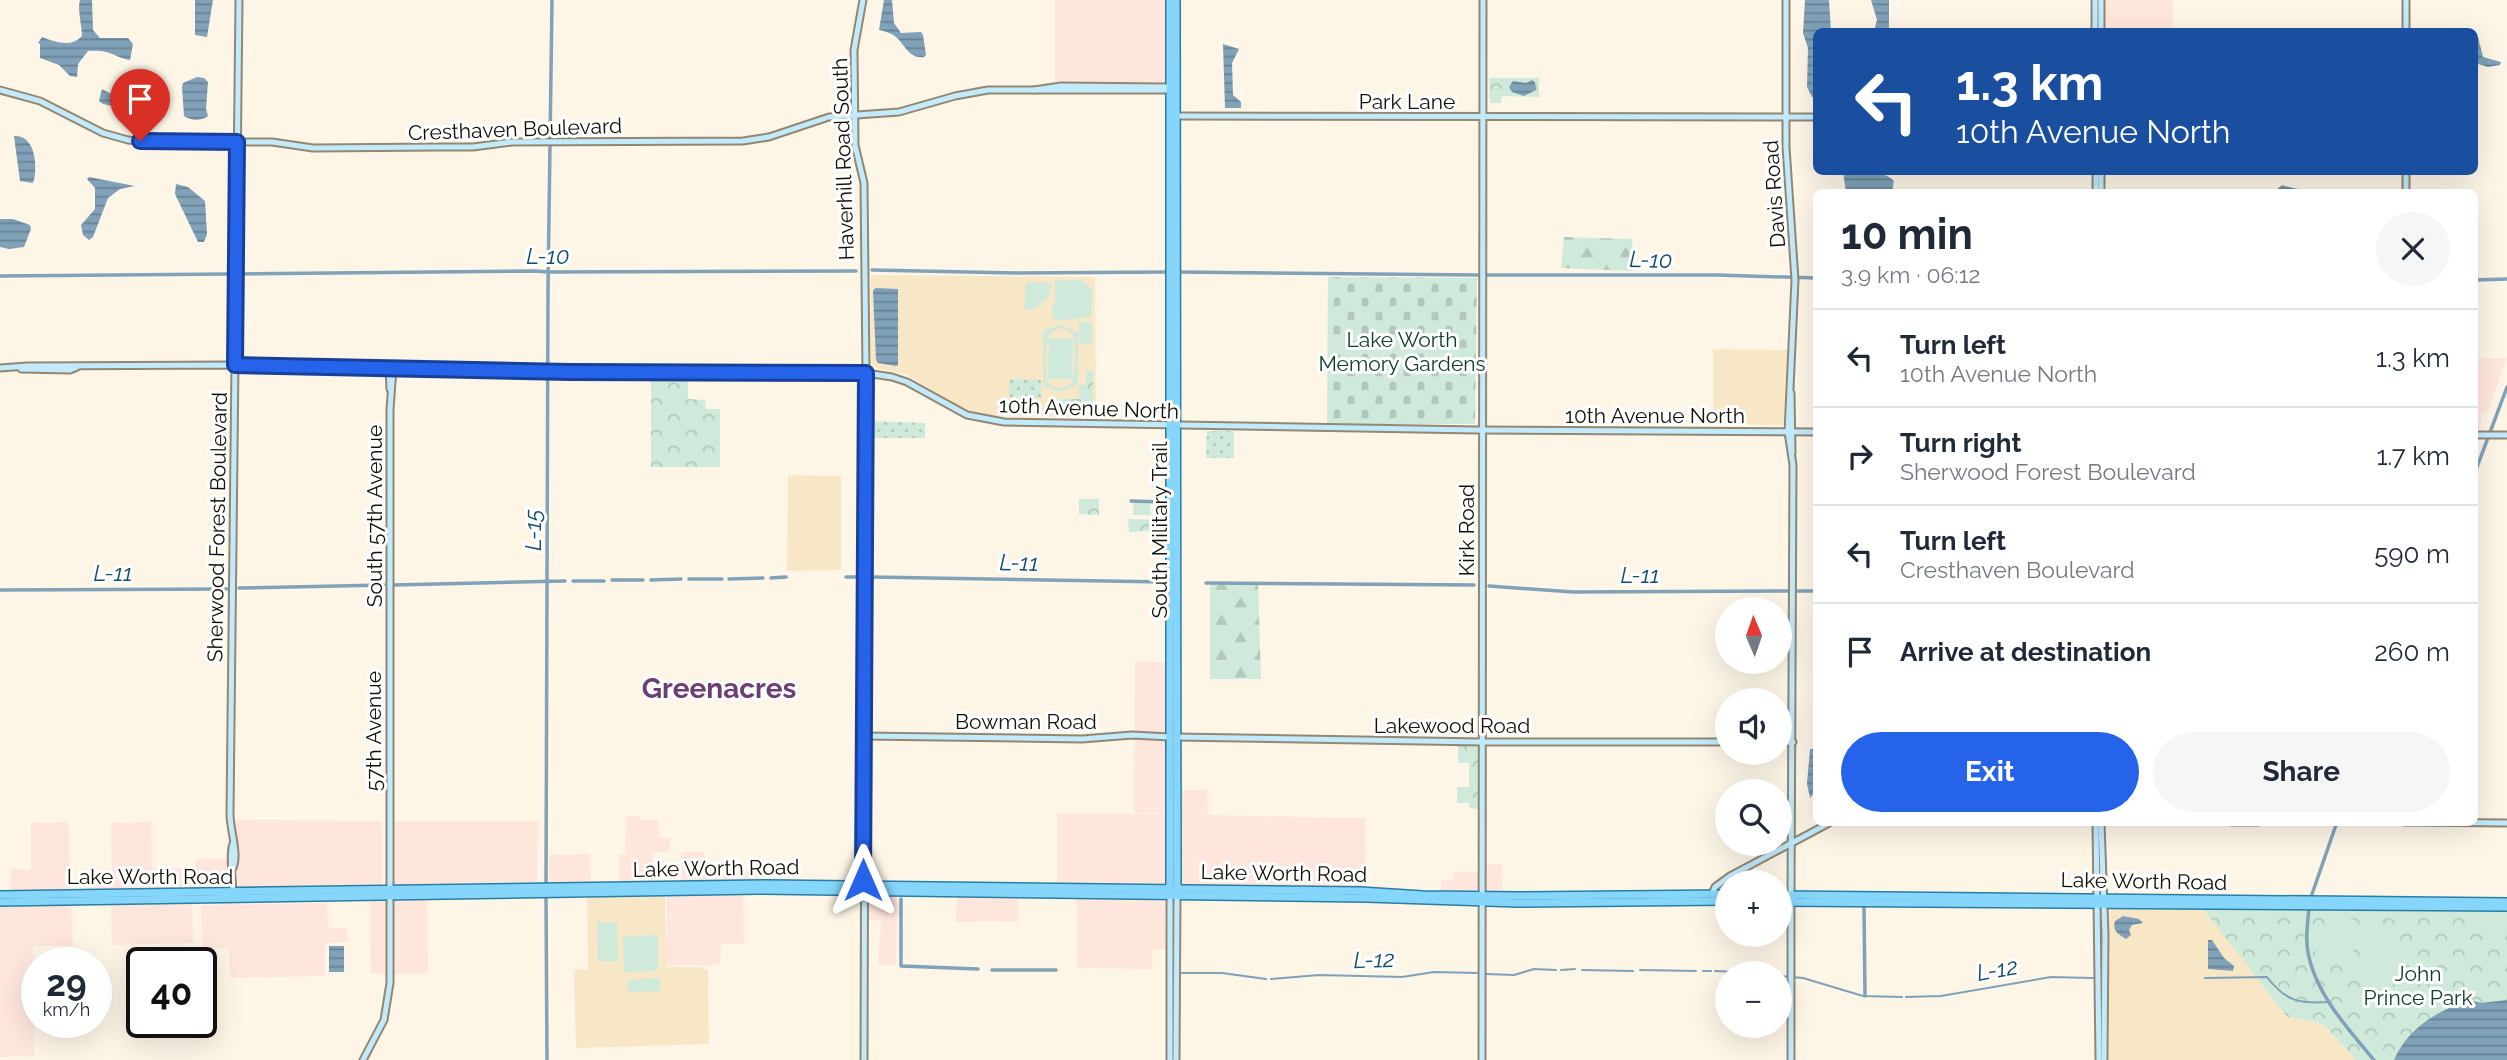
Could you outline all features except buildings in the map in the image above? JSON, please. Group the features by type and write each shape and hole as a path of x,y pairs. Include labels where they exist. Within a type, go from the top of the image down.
{"main road":[{"name":"South Military Trail","path":"1173,3 1170,256 1173,426 1173,657 1170,705 1173,737"},
{"name":"South Military Trail","path":"1173,893 1173,737 1176,684 1170,637 1176,289 1173,165 1177,116 1174,90"},
{"path":"1170,256 1173,260 1173,285 1176,289"},
{"name":"South Military Trail","path":"1173,775 1176,818 1173,893"},
{"path":"792,891 805,884"},
{"name":"Lake Worth Road","path":"0,900 49,894 276,898 306,894 601,886 805,884 863,888 1173,893 1237,897 1328,895 1332,891 1481,899 1636,898 1657,894 1713,894"},
{"name":"Lake Worth Road","path":"0,900 74,901 311,894 341,890 464,894 531,886 540,889"},
{"path":"569,892 575,888 601,886"},
{"path":"628,893 661,886"},
{"name":"Lake Worth Road","path":"551,889 628,893 863,888"},
{"path":"1237,897 1269,890"},
{"name":"Lake Worth Road","path":"1173,893 1269,890 1304,894 1615,901 1618,898 1693,901 1710,898 1713,894"},
{"path":"74,901 77,897 110,894"},
{"path":"1949,903 1951,900 1965,900 1970,896"},
{"name":"Lake Worth Road","path":"1794,897 1970,896 2019,900 2039,897 2100,901"},
{"name":"Lake Worth Road","path":"1794,897 1949,903 2004,903 2006,900 2019,900 2507,904"},
{"path":"2335,906 2358,901"},
{"name":"Lake Worth Road","path":"2317,903 2335,906 2507,904"}],"street":[{"name":"Sherwood Forest Boulevard","path":"233,896 233,868 236,862 230,804 239,0"},
{"name":"Haverhill Road South","path":"863,0 854,44 855,149 864,183 866,373 864,1060"},
{"name":"Kirk Road","path":"1482,1060 1483,0"},
{"name":"Davis Road","path":"1786,0 1786,117 1795,278 1790,386 1794,897 1791,1060"},
{"path":"2095,0 2095,28"},
{"path":"2101,0 2101,28"},
{"path":"2406,0 2406,28"},
{"name":"Cresthaven Boulevard","path":"0,90 31,98 93,129 123,139 150,142 279,142 306,147 348,148 473,147 512,142 752,140 821,119 899,112 985,90 1174,90"},
{"name":"Park Lane","path":"1177,116 1813,117"},
{"name":"10th Avenue North","path":"0,368 69,370 77,367 235,365 543,372 866,373 907,382 952,409 989,421 1173,426 1813,432"},
{"name":"South 57th Avenue","path":"390,637 391,368"},
{"path":"2478,435 2507,435"},
{"name":"57th Avenue","path":"365,1060 381,1036 391,1004 393,978 390,893 387,886 390,637"},
{"name":"Bowman Road","path":"864,736 1082,739 1132,735 1173,737"},
{"name":"Lakewood Road","path":"1173,737 1482,742 1715,742"},
{"path":"2478,823 2507,824"},
{"path":"1792,842 1823,826"},
{"path":"2098,826 2098,1060"},
{"path":"1713,894 1771,856"},
{"name":"South Military Trail","path":"1170,1060 1173,893"},
{"name":"South Military Trail","path":"1173,893 1176,1060"},
{"path":"2100,901 2105,934 2104,1060"}],"shaded area":[{"path":"1055,0 1167,0 1166,82 1055,83"},
{"path":"2105,0 2173,0 2173,28 2105,28"},
{"path":"871,275 1095,277 1096,417 986,416 963,409 905,374 875,368 870,363"},
{"path":"1713,349 1787,350 1782,425 1713,424"},
{"path":"2478,358 2507,358 2487,412 2481,413 2481,429 2478,429"},
{"path":"788,475 841,476 841,570 787,571"},
{"path":"1135,661 1168,663 1168,813 1134,813"},
{"path":"1180,790 1207,790 1208,815 1365,818 1366,889 1184,885 1180,881"},
{"path":"1057,813 1167,814 1164,887 1057,885"},
{"path":"639,816 640,820 658,820 660,838 670,838 670,851 653,853 654,884 619,883 619,855 625,854 626,817"},
{"path":"234,820 382,821 381,886 240,889"},
{"path":"392,821 538,821 537,882 392,886"},
{"path":"151,822 152,868 195,868 196,859 230,859 232,890 83,892 84,876 112,876 111,823"},
{"path":"31,823 69,824 70,891 13,891 10,888 11,869 31,869"},
{"path":"681,852 704,852 704,865 720,865 720,871 760,871 761,882 743,882 744,944 721,944 720,962 717,965 666,966 667,896 682,895"},
{"path":"590,854 591,883 549,882 549,855"},
{"path":"1484,864 1502,864 1503,893 1442,892 1441,880 1453,880 1454,872 1483,872"},
{"path":"868,895 897,895 896,965 878,965 881,920 868,920"},
{"path":"665,896 666,967 698,967 708,970 709,1044 576,1048 574,970 588,969 587,897"},
{"path":"957,896 1018,896 1018,921 956,922"},
{"path":"427,898 428,973 371,974 370,899"},
{"path":"1077,899 1165,903 1166,949 1152,949 1152,969 1077,968"},
{"path":"71,903 73,946 21,947 21,1038 34,1038 34,1056 0,1057 0,904"},
{"path":"327,903 328,928 347,928 348,942 325,943 325,976 230,978 229,948 202,947 201,905"},
{"path":"192,904 193,943 112,945 111,905"},
{"path":"2112,909 2204,909 2287,1017 2325,1026 2356,1060 2109,1060 2109,912"}],"green space":[{"path":"1489,78 1539,78 1539,97 1502,96 1501,103 1490,103"},
{"path":"1564,237 1632,239 1633,271 1561,268"},
{"name":"Lake Worth Memory Gardens","path":"1328,277 1477,278 1475,424 1327,424"},
{"path":"1055,280 1082,280 1092,289 1091,317 1056,321 1052,316"},
{"path":"1026,283 1051,283 1049,295 1044,302 1024,310"},
{"path":"1079,322 1092,322 1092,344 1079,344"},
{"path":"1061,325 1078,332 1078,385 1060,392 1043,385 1043,331","holes":["1061,328 1070,332 1073,337 1075,359 1070,385 1060,388 1052,386 1048,380 1046,358 1051,332"]},
{"path":"1049,338 1073,338 1072,379 1048,379"},
{"path":"1086,371 1093,371 1093,413 1058,413 1058,399 1079,399 1079,385 1086,385"},
{"path":"688,378 688,399 705,400 706,409 720,409 720,467 651,467 651,379"},
{"path":"1009,379 1041,380 1041,398 1009,397"},
{"path":"871,421 925,423 925,438 869,438 868,424"},
{"path":"1207,431 1234,431 1234,458 1206,458"},
{"path":"1079,499 1099,499 1099,515 1079,514"},
{"path":"1133,502 1150,502 1151,515 1134,515"},
{"path":"1128,519 1165,520 1165,530 1129,532"},
{"path":"1258,584 1261,679 1210,679 1210,585"},
{"path":"1458,744 1478,747 1478,809 1469,808 1469,803 1457,803 1457,787 1469,787 1469,763 1458,763"},
{"name":"John Prince Park","path":"2204,910 2507,910 2507,1060 2356,1060 2325,1026 2287,1017"},
{"path":"2487,915 2507,916 2505,943 2487,943"},
{"path":"2353,919 2353,955 2350,958 2315,956 2316,948 2326,930"},
{"path":"2360,919 2375,922 2387,930 2397,948 2398,956 2363,958 2360,955"},
{"path":"597,922 617,922 618,961 598,961"},
{"path":"658,935 658,969 624,972 623,936"},
{"path":"2363,964 2399,965 2388,992 2361,1003 2360,967"},
{"path":"660,978 660,991 628,992 628,980"}],"water":[{"path":"80,0 92,0 93,30 100,38 128,38 133,44 130,60 106,52 88,51 78,64 77,77 70,76 59,65 40,58 38,43 42,37 68,43 82,36"},
{"path":"195,0 213,0 207,37 195,35"},
{"path":"884,0 892,0 894,23 901,33 921,32 926,55 924,57 911,54 896,37 879,30"},
{"path":"1805,0 1829,0 1831,28 1813,28 1813,97 1807,87 1808,48 1803,33"},
{"path":"1871,0 1889,0 1889,28 1875,28 1877,20"},
{"path":"2478,37 2483,57 2501,62 2500,65 2488,67 2478,64"},
{"path":"1223,44 1239,49 1232,63 1233,95 1241,102 1241,108 1225,108"},
{"path":"197,77 208,82 208,116 196,120 184,116 182,87 183,83"},
{"path":"1532,80 1536,90 1524,96 1512,92 1509,87 1513,81 1526,83"},
{"path":"102,89 113,95 130,97 130,110 99,101"},
{"path":"14,136 21,137 31,146 35,161 33,183 20,181"},
{"path":"1843,175 1886,175 1894,181 1893,189 1846,189"},
{"path":"89,177 135,186 120,189 108,198 93,237 89,240 83,235 81,225 95,209 95,188 87,179"},
{"path":"176,184 188,187 205,201 207,234 204,242 198,242 175,194"},
{"path":"2282,185 2298,189 2277,189"},
{"path":"0,219 13,219 30,225 24,247 0,247"},
{"path":"898,289 896,366 878,363 876,360 873,290"},
{"path":"1810,749 1813,749 1813,794 1810,798 1807,784"},
{"path":"2123,916 2139,919 2143,923 2132,925 2129,930 2131,935 2126,939 2114,928 2115,921"},
{"path":"2208,940 2212,940 2224,958 2234,966 2233,971 2208,969"},
{"path":"329,946 344,946 344,972 329,972"},
{"path":"2468,1000 2481,1003 2507,1000 2507,1060 2394,1060 2415,1030 2434,1016"}],"waterway":[{"name":"L-15","path":"546,887 552,0"},
{"name":"L-10","path":"872,270 1167,272"},
{"name":"L-15","path":"239,274 856,271"},
{"name":"L-10","path":"1179,272 1478,275"},
{"name":"L-10","path":"0,276 229,274"},
{"name":"L-10","path":"1486,275 1813,278"},
{"name":"L-10","path":"2478,280 2507,279"},
{"path":"2478,464 2507,387"},
{"path":"1131,501 1163,502"},
{"name":"L-11","path":"771,578 786,577"},
{"name":"L-11","path":"846,577 859,577"},
{"name":"L-11","path":"871,577 1166,582"},
{"name":"L-11","path":"729,579 763,578"},
{"name":"L-11","path":"651,580 681,579"},
{"name":"L-11","path":"689,579 722,579"},
{"name":"L-11","path":"612,580 643,580"},
{"name":"L-11","path":"393,585 565,581"},
{"name":"L-11","path":"573,581 604,581"},
{"name":"L-11","path":"1206,583 1474,585"},
{"name":"L-11","path":"239,588 384,585"},
{"name":"L-11","path":"1489,586 1573,592 1790,591"},
{"name":"L-11","path":"0,590 227,589"},
{"name":"L-11","path":"1796,591 1813,591"},
{"path":"2310,900 2336,826"},
{"name":"L-15","path":"546,895 547,1060"},
{"name":"L-12","path":"901,899 901,966 978,969"},
{"path":"1864,907 1865,996"},
{"path":"2309,907 2307,947 2318,982 2334,1010 2374,1060"},
{"name":"L-12","path":"1486,974 1514,975 1534,969 1556,970"},
{"name":"L-12","path":"1561,970 1575,969"},
{"name":"L-12","path":"992,970 1056,970"},
{"name":"L-12","path":"1582,970 1633,971"},
{"name":"L-12","path":"1640,970 1696,971"},
{"name":"L-12","path":"1703,971 1711,971"},
{"name":"L-12","path":"1271,979 1319,975 1402,977 1434,972 1477,973"},
{"name":"L-12","path":"1180,973 1222,973 1266,979"},
{"name":"L-12","path":"1792,977 1863,996 1902,997"},
{"name":"L-12","path":"1906,997 1941,996 2051,977 2093,978"},
{"name":"L-12","path":"2205,978 2267,977 2281,992 2294,1000 2330,1002"}],"district":[{"name":"Greenacres","path":"719,688"}],"route":[{"path":"140,141 237,142 235,365 484,371 866,373 863,880"}]}
